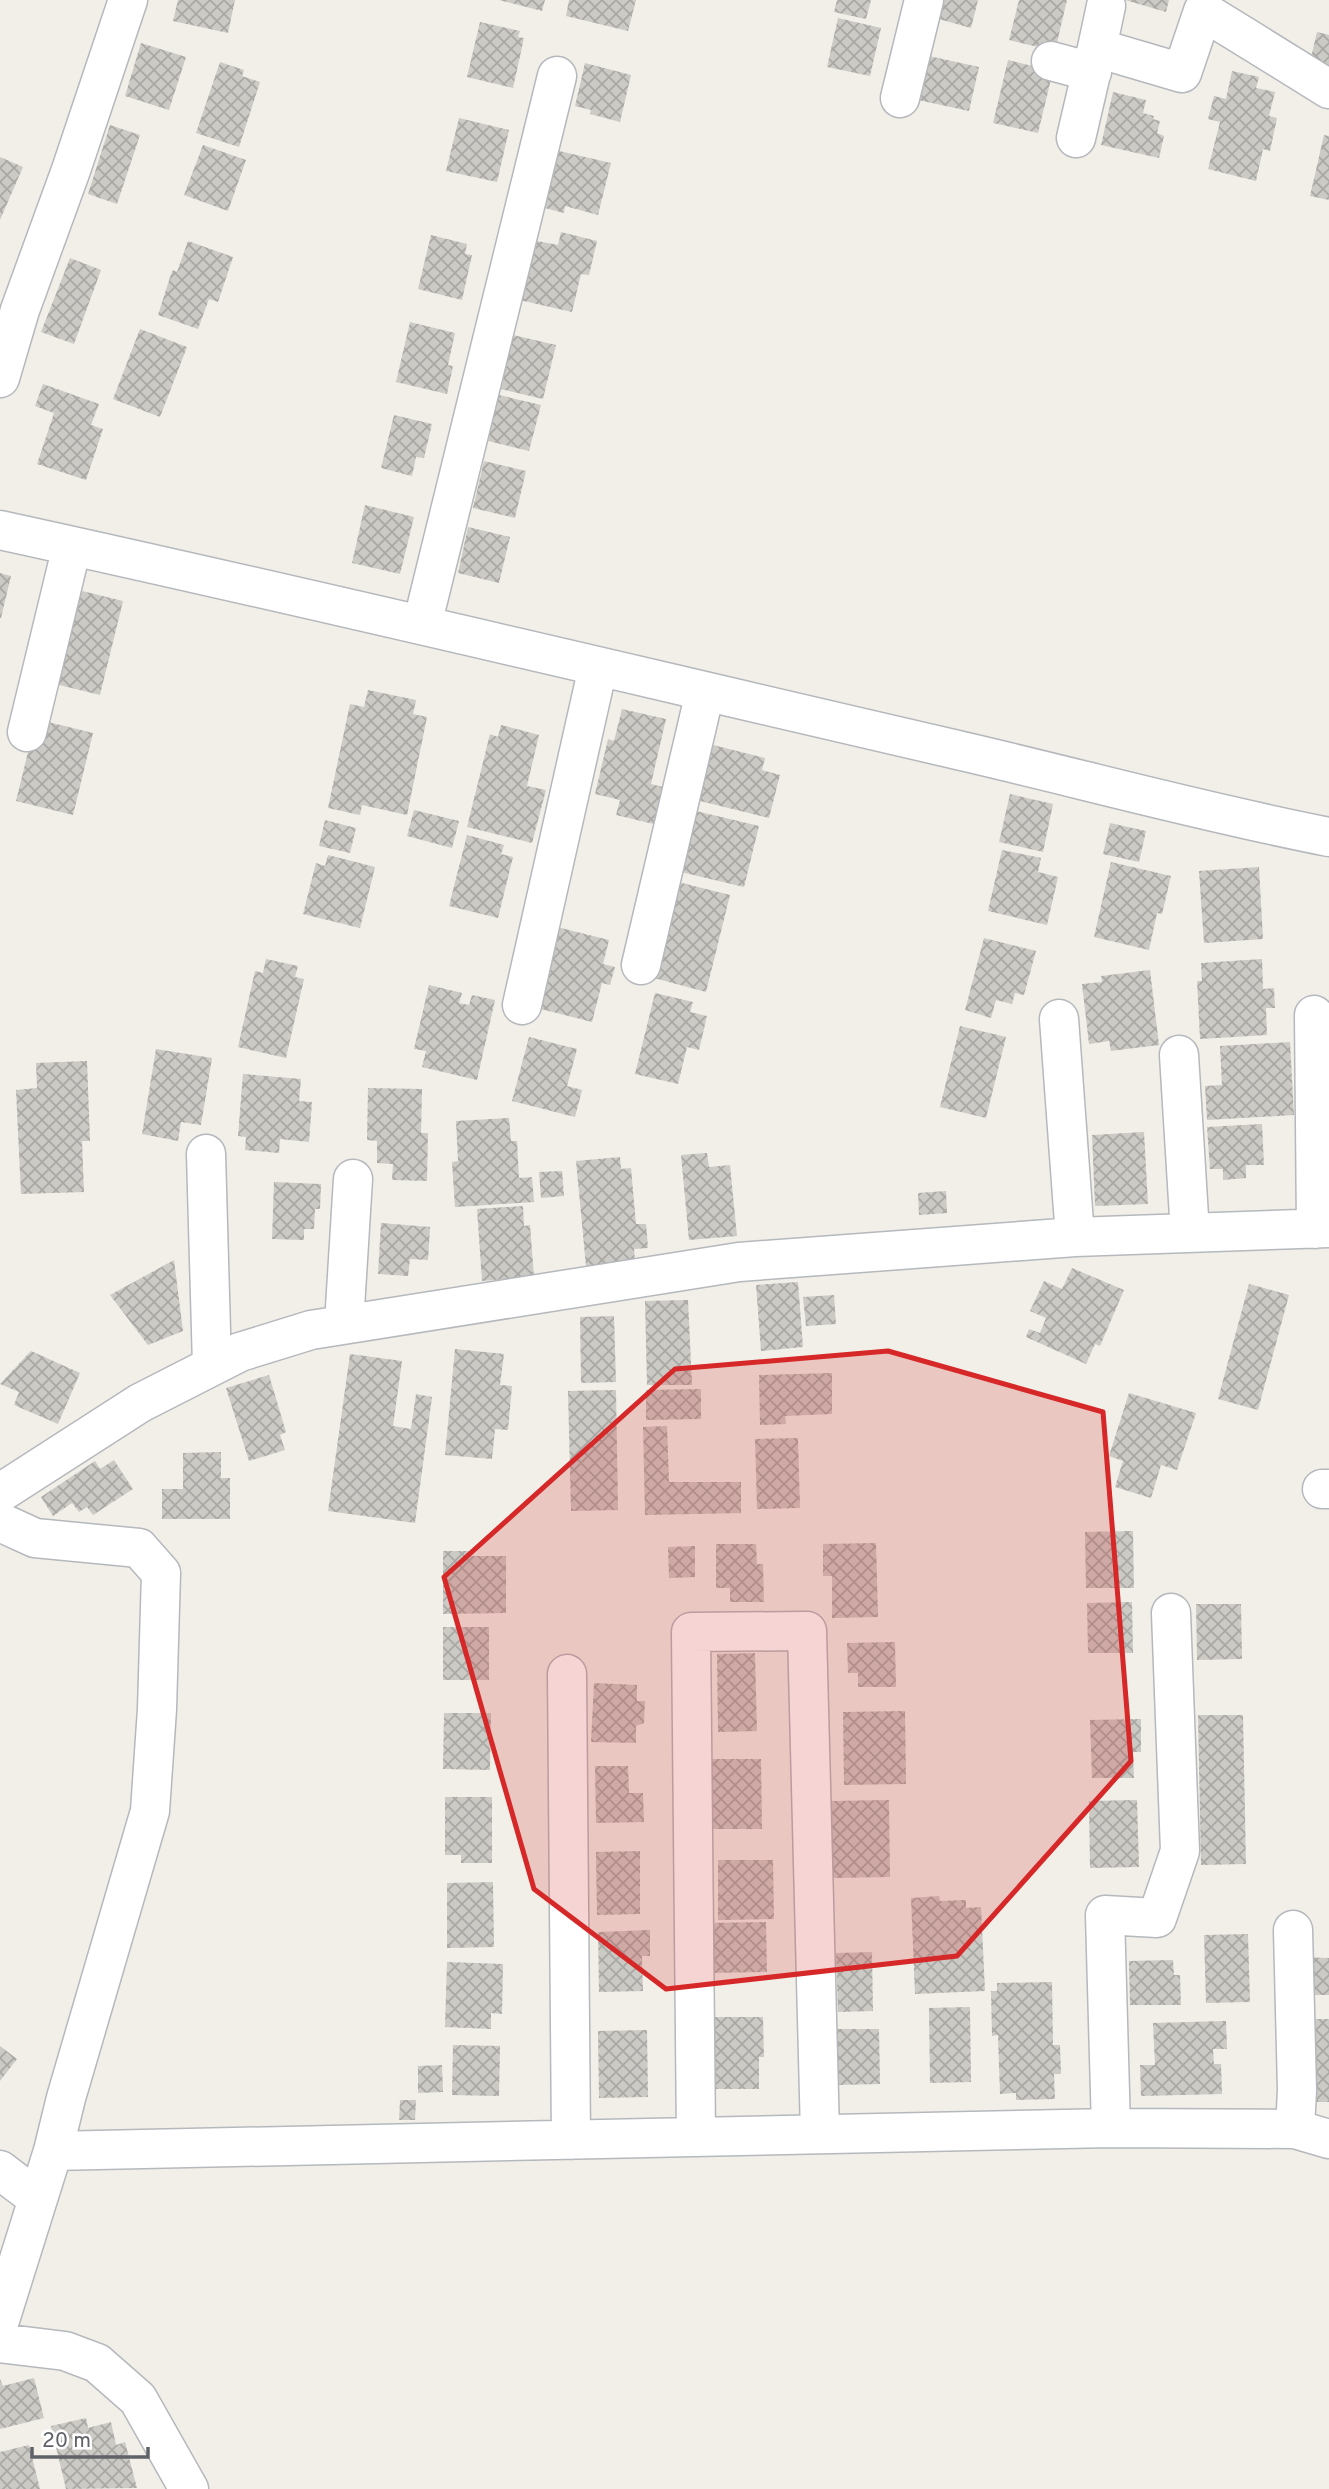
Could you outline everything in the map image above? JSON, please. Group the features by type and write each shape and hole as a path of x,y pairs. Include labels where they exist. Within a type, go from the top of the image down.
{"street":[{"path":"0,378 20,310 71,170 128,0"},
{"path":"900,98 924,0"},
{"path":"1076,138 1106,6"},
{"path":"1051,61 1095,60 1182,73 1203,11 1224,10 1329,89"},
{"path":"422,625 556,76"},
{"path":"0,530 422,625 1329,837"},
{"path":"27,732 72,546"},
{"path":"522,1005 598,667"},
{"path":"641,965 705,692"},
{"path":"0,1493 140,1404 212,1366 240,1352 311,1330 739,1262 1075,1237 1322,1229 1314,1015"},
{"path":"1059,1019 1075,1237"},
{"path":"1179,1055 1191,1233"},
{"path":"206,1154 212,1366"},
{"path":"344,1324 353,1179"},
{"path":"0,1522 35,1538 139,1548 161,1573 157,1709 150,1811 53,2151 0,2320"},
{"path":"1111,2128 1105,1915 1157,1918 1180,1851 1171,1613"},
{"path":"696,2137 691,1632 807,1631 820,2134"},
{"path":"567,1674 571,2140"},
{"path":"53,2151 1111,2128 1312,2134 1297,2091 1293,1930"},
{"path":"0,2170 38,2199"},
{"path":"0,2343 65,2351 97,2363 138,2399 189,2489"}],"highlighted area":[{"path":"888,1351 1103,1412 1131,1761 957,1956 666,1989 534,1889 444,1577 675,1369"}],"building":[{"path":"178,0 235,0 228,33 173,21"},
{"path":"499,0 545,0 542,11"},
{"path":"569,0 636,0 628,31 566,16"},
{"path":"837,0 871,0 866,19 834,12"},
{"path":"940,0 978,0 971,28 935,18"},
{"path":"1019,0 1067,0 1055,51 1009,40"},
{"path":"1125,0 1169,0 1166,12"},
{"path":"838,18 881,28 870,76 827,67"},
{"path":"480,22 520,31 518,37 524,38 513,88 467,77"},
{"path":"1317,32 1329,35 1329,71 1309,66"},
{"path":"141,43 186,57 169,110 125,96"},
{"path":"929,56 979,67 969,111 918,100"},
{"path":"1008,60 1053,71 1038,133 993,123"},
{"path":"220,62 244,70 242,76 260,82 239,147 196,133"},
{"path":"585,63 631,75 620,122 590,114 591,110 575,106"},
{"path":"1232,71 1259,77 1256,88 1275,92 1269,116 1277,118 1270,151 1263,149 1256,181 1208,169 1220,122 1208,119 1214,96 1226,99"},
{"path":"1113,92 1146,100 1143,113 1160,121 1157,133 1164,136 1159,158 1101,145"},
{"path":"459,118 509,130 497,182 446,171"},
{"path":"110,125 140,135 117,204 88,194"},
{"path":"1324,135 1329,136 1329,200 1310,196"},
{"path":"203,145 246,160 228,211 184,195"},
{"path":"555,150 611,163 598,215 565,206 564,213 541,207"},
{"path":"0,157 23,167 0,220"},
{"path":"561,232 597,241 589,275 581,274 572,312 515,299 528,249 535,251 537,241 558,245"},
{"path":"431,235 467,244 465,254 472,255 462,300 418,289"},
{"path":"188,241 233,257 218,302 209,299 198,329 158,315 171,274 173,270 177,272"},
{"path":"70,258 101,270 74,344 41,332"},
{"path":"410,322 455,333 448,365 453,366 447,394 396,382"},
{"path":"140,329 187,347 160,417 113,399"},
{"path":"513,335 556,345 543,399 501,389"},
{"path":"43,384 99,404 91,425 103,429 86,480 37,464 54,413 35,406"},
{"path":"499,395 541,405 529,451 488,441"},
{"path":"394,415 432,424 424,458 416,457 412,476 381,468"},
{"path":"484,461 526,471 515,518 473,508"},
{"path":"365,505 414,517 400,574 352,563"},
{"path":"468,527 510,537 499,583 458,573"},
{"path":"0,573 11,576 1,618 0,618"},
{"path":"70,588 123,601 100,695 47,682"},
{"path":"368,690 416,700 413,714 427,717 407,815 362,805 360,815 328,808 350,704 364,707"},
{"path":"622,709 666,719 651,784 679,791 670,828 616,815 620,800 595,794 608,739 614,741"},
{"path":"40,720 93,733 73,815 16,801 32,736"},
{"path":"501,725 539,735 527,786 546,790 532,843 467,827 490,734 498,737"},
{"path":"709,744 765,758 762,770 780,775 769,818 696,800"},
{"path":"1010,794 1053,804 1043,852 999,842"},
{"path":"414,810 459,821 452,848 407,836"},
{"path":"696,811 759,826 744,887 681,872"},
{"path":"325,820 356,828 350,853 319,846"},
{"path":"1110,823 1146,831 1139,862 1103,854"},
{"path":"467,835 504,845 501,854 513,857 498,918 449,906"},
{"path":"1002,850 1041,858 1038,872 1058,877 1047,925 988,911"},
{"path":"328,855 375,867 360,928 303,914 316,863 325,866"},
{"path":"1111,862 1171,876 1162,914 1157,913 1149,950 1094,937"},
{"path":"1259,867 1263,939 1204,943 1199,871"},
{"path":"678,882 730,895 706,992 654,978"},
{"path":"557,927 609,940 603,964 615,967 610,985 602,983 592,1022 537,1008"},
{"path":"984,938 1036,951 1024,995 1015,993 1012,1004 996,1000 991,1018 965,1010"},
{"path":"266,959 298,966 295,977 304,979 286,1058 238,1047 255,971 263,973"},
{"path":"1262,959 1263,989 1274,988 1275,1008 1266,1008 1267,1035 1200,1039 1197,981 1202,981 1201,963"},
{"path":"1150,970 1159,1045 1111,1051 1109,1041 1089,1044 1082,984 1102,982 1101,976"},
{"path":"429,985 462,993 459,1003 469,1005 472,995 495,1000 477,1080 422,1067 426,1051 414,1049"},
{"path":"655,993 693,1002 690,1012 707,1016 699,1050 687,1047 678,1084 635,1074"},
{"path":"960,1026 1006,1037 986,1118 940,1107"},
{"path":"529,1037 577,1049 567,1086 582,1090 575,1117 512,1101"},
{"path":"1290,1042 1294,1115 1207,1120 1205,1086 1222,1085 1220,1046"},
{"path":"156,1049 212,1058 201,1125 181,1122 178,1141 142,1134"},
{"path":"87,1061 90,1141 82,1141 84,1192 21,1194 16,1090 37,1088 36,1063"},
{"path":"243,1074 301,1079 299,1101 312,1102 309,1142 280,1139 279,1153 245,1150 246,1137 238,1136"},
{"path":"368,1088 422,1089 421,1133 428,1133 427,1181 392,1180 393,1164 377,1163 377,1141 367,1140"},
{"path":"509,1118 511,1141 517,1141 519,1178 532,1177 534,1202 455,1207 452,1162 458,1161 456,1121"},
{"path":"1262,1124 1264,1165 1246,1165 1246,1178 1223,1180 1223,1169 1210,1169 1207,1127"},
{"path":"1144,1132 1148,1204 1095,1206 1092,1135"},
{"path":"707,1153 709,1167 730,1165 737,1236 689,1240 681,1155"},
{"path":"620,1157 621,1169 631,1168 636,1224 646,1224 648,1248 634,1249 635,1261 586,1266 576,1161"},
{"path":"562,1171 564,1196 541,1198 539,1172"},
{"path":"274,1182 321,1184 320,1209 315,1209 314,1229 304,1229 304,1240 272,1239"},
{"path":"946,1191 947,1213 919,1215 918,1193"},
{"path":"523,1206 524,1226 530,1225 534,1277 482,1281 477,1209"},
{"path":"381,1223 430,1227 428,1260 410,1259 408,1276 378,1274"},
{"path":"174,1260 183,1331 148,1345 110,1295"},
{"path":"1072,1268 1124,1290 1100,1346 1095,1344 1086,1364 1026,1337 1029,1329 1040,1333 1046,1318 1030,1311 1044,1281 1062,1289"},
{"path":"798,1282 803,1347 761,1351 756,1285"},
{"path":"1249,1284 1289,1295 1258,1410 1218,1399"},
{"path":"834,1295 836,1324 806,1326 803,1297"},
{"path":"688,1300 692,1385 647,1385 645,1301"},
{"path":"614,1316 616,1382 581,1383 580,1317"},
{"path":"455,1349 504,1354 500,1385 512,1386 508,1430 495,1429 492,1459 445,1455"},
{"path":"31,1351 80,1373 58,1424 14,1405 19,1392 0,1384"},
{"path":"350,1354 402,1361 393,1426 411,1429 416,1394 432,1397 415,1523 328,1511"},
{"path":"832,1373 832,1414 785,1416 786,1424 760,1425 759,1375"},
{"path":"269,1375 286,1432 280,1435 285,1450 249,1461 226,1388"},
{"path":"701,1389 701,1419 646,1420 646,1390"},
{"path":"616,1390 618,1510 571,1511 568,1391"},
{"path":"1129,1393 1196,1413 1177,1470 1161,1465 1151,1498 1115,1487 1123,1461 1109,1456"},
{"path":"667,1426 669,1482 741,1482 741,1513 645,1515 643,1427"},
{"path":"798,1438 800,1508 757,1509 755,1439"},
{"path":"221,1452 221,1478 230,1478 230,1519 162,1519 162,1489 183,1489 183,1453"},
{"path":"114,1460 133,1489 93,1515 87,1507 79,1512 72,1503 53,1516 41,1497 95,1461 100,1469"},
{"path":"1133,1531 1134,1588 1086,1588 1085,1532"},
{"path":"876,1543 878,1617 832,1618 832,1576 823,1576 823,1544"},
{"path":"716,1544 756,1544 757,1564 763,1564 764,1602 730,1602 730,1588 716,1588"},
{"path":"695,1546 695,1577 669,1578 668,1547"},
{"path":"443,1551 471,1551 470,1556 506,1556 506,1613 443,1614"},
{"path":"1132,1602 1133,1653 1088,1653 1087,1603"},
{"path":"1196,1604 1241,1604 1242,1659 1197,1660"},
{"path":"443,1627 489,1627 489,1680 443,1680"},
{"path":"895,1642 896,1687 858,1687 858,1673 848,1673 847,1643"},
{"path":"755,1653 757,1731 718,1732 717,1654"},
{"path":"594,1683 637,1685 637,1701 645,1701 644,1723 636,1726 636,1743 591,1742"},
{"path":"905,1711 906,1784 844,1785 843,1712"},
{"path":"444,1713 491,1713 490,1770 443,1769"},
{"path":"1198,1715 1243,1715 1246,1864 1201,1865"},
{"path":"1141,1719 1141,1752 1133,1752 1134,1778 1092,1778 1090,1720"},
{"path":"707,1759 761,1759 762,1829 708,1829"},
{"path":"595,1766 628,1766 629,1793 643,1793 644,1822 596,1823"},
{"path":"445,1797 492,1797 492,1863 461,1863 461,1855 445,1855"},
{"path":"889,1800 890,1877 832,1878 831,1801"},
{"path":"1137,1800 1139,1867 1090,1868 1089,1801"},
{"path":"640,1851 640,1914 597,1915 596,1852"},
{"path":"718,1860 773,1860 774,1919 718,1920"},
{"path":"493,1882 494,1947 447,1948 447,1883"},
{"path":"939,1896 940,1901 966,1900 966,1908 981,1907 985,1991 915,1994 911,1898"},
{"path":"766,1922 767,1972 711,1973 710,1923"},
{"path":"650,1930 650,1956 642,1956 643,1991 599,1992 598,1932"},
{"path":"1248,1934 1250,2002 1206,2003 1204,1935"},
{"path":"872,1952 873,2011 838,2012 836,1953"},
{"path":"1301,1957 1329,1958 1329,1995 1301,1995"},
{"path":"1173,1960 1174,1975 1180,1975 1181,2005 1130,2005 1129,1961"},
{"path":"447,1962 503,1964 502,2014 491,2013 491,2029 445,2027"},
{"path":"1052,1982 1053,2045 1060,2045 1061,2074 1054,2074 1055,2099 1016,2100 1016,2093 1000,2094 998,2035 992,2036 991,1991 997,1991 997,1983"},
{"path":"970,2007 971,2082 930,2083 929,2008"},
{"path":"714,2017 763,2017 764,2057 759,2057 759,2089 715,2089"},
{"path":"1306,2019 1329,2019 1329,2102 1305,2102"},
{"path":"1226,2021 1227,2049 1213,2049 1214,2064 1221,2064 1222,2094 1141,2096 1140,2065 1155,2065 1153,2023"},
{"path":"837,2029 879,2029 880,2084 838,2085"},
{"path":"647,2030 648,2097 599,2098 598,2031"},
{"path":"453,2045 500,2046 499,2096 452,2095"},
{"path":"0,2046 17,2059 0,2081"},
{"path":"442,2065 443,2092 418,2093 418,2066"},
{"path":"400,2100 416,2100 415,2120 399,2120"},
{"path":"34,2378 44,2418 0,2429 0,2379 3,2386"},
{"path":"86,2418 88,2428 111,2422 116,2445 125,2442 137,2488 66,2489 51,2426"},
{"path":"29,2445 40,2489 0,2489 0,2452"}]}
